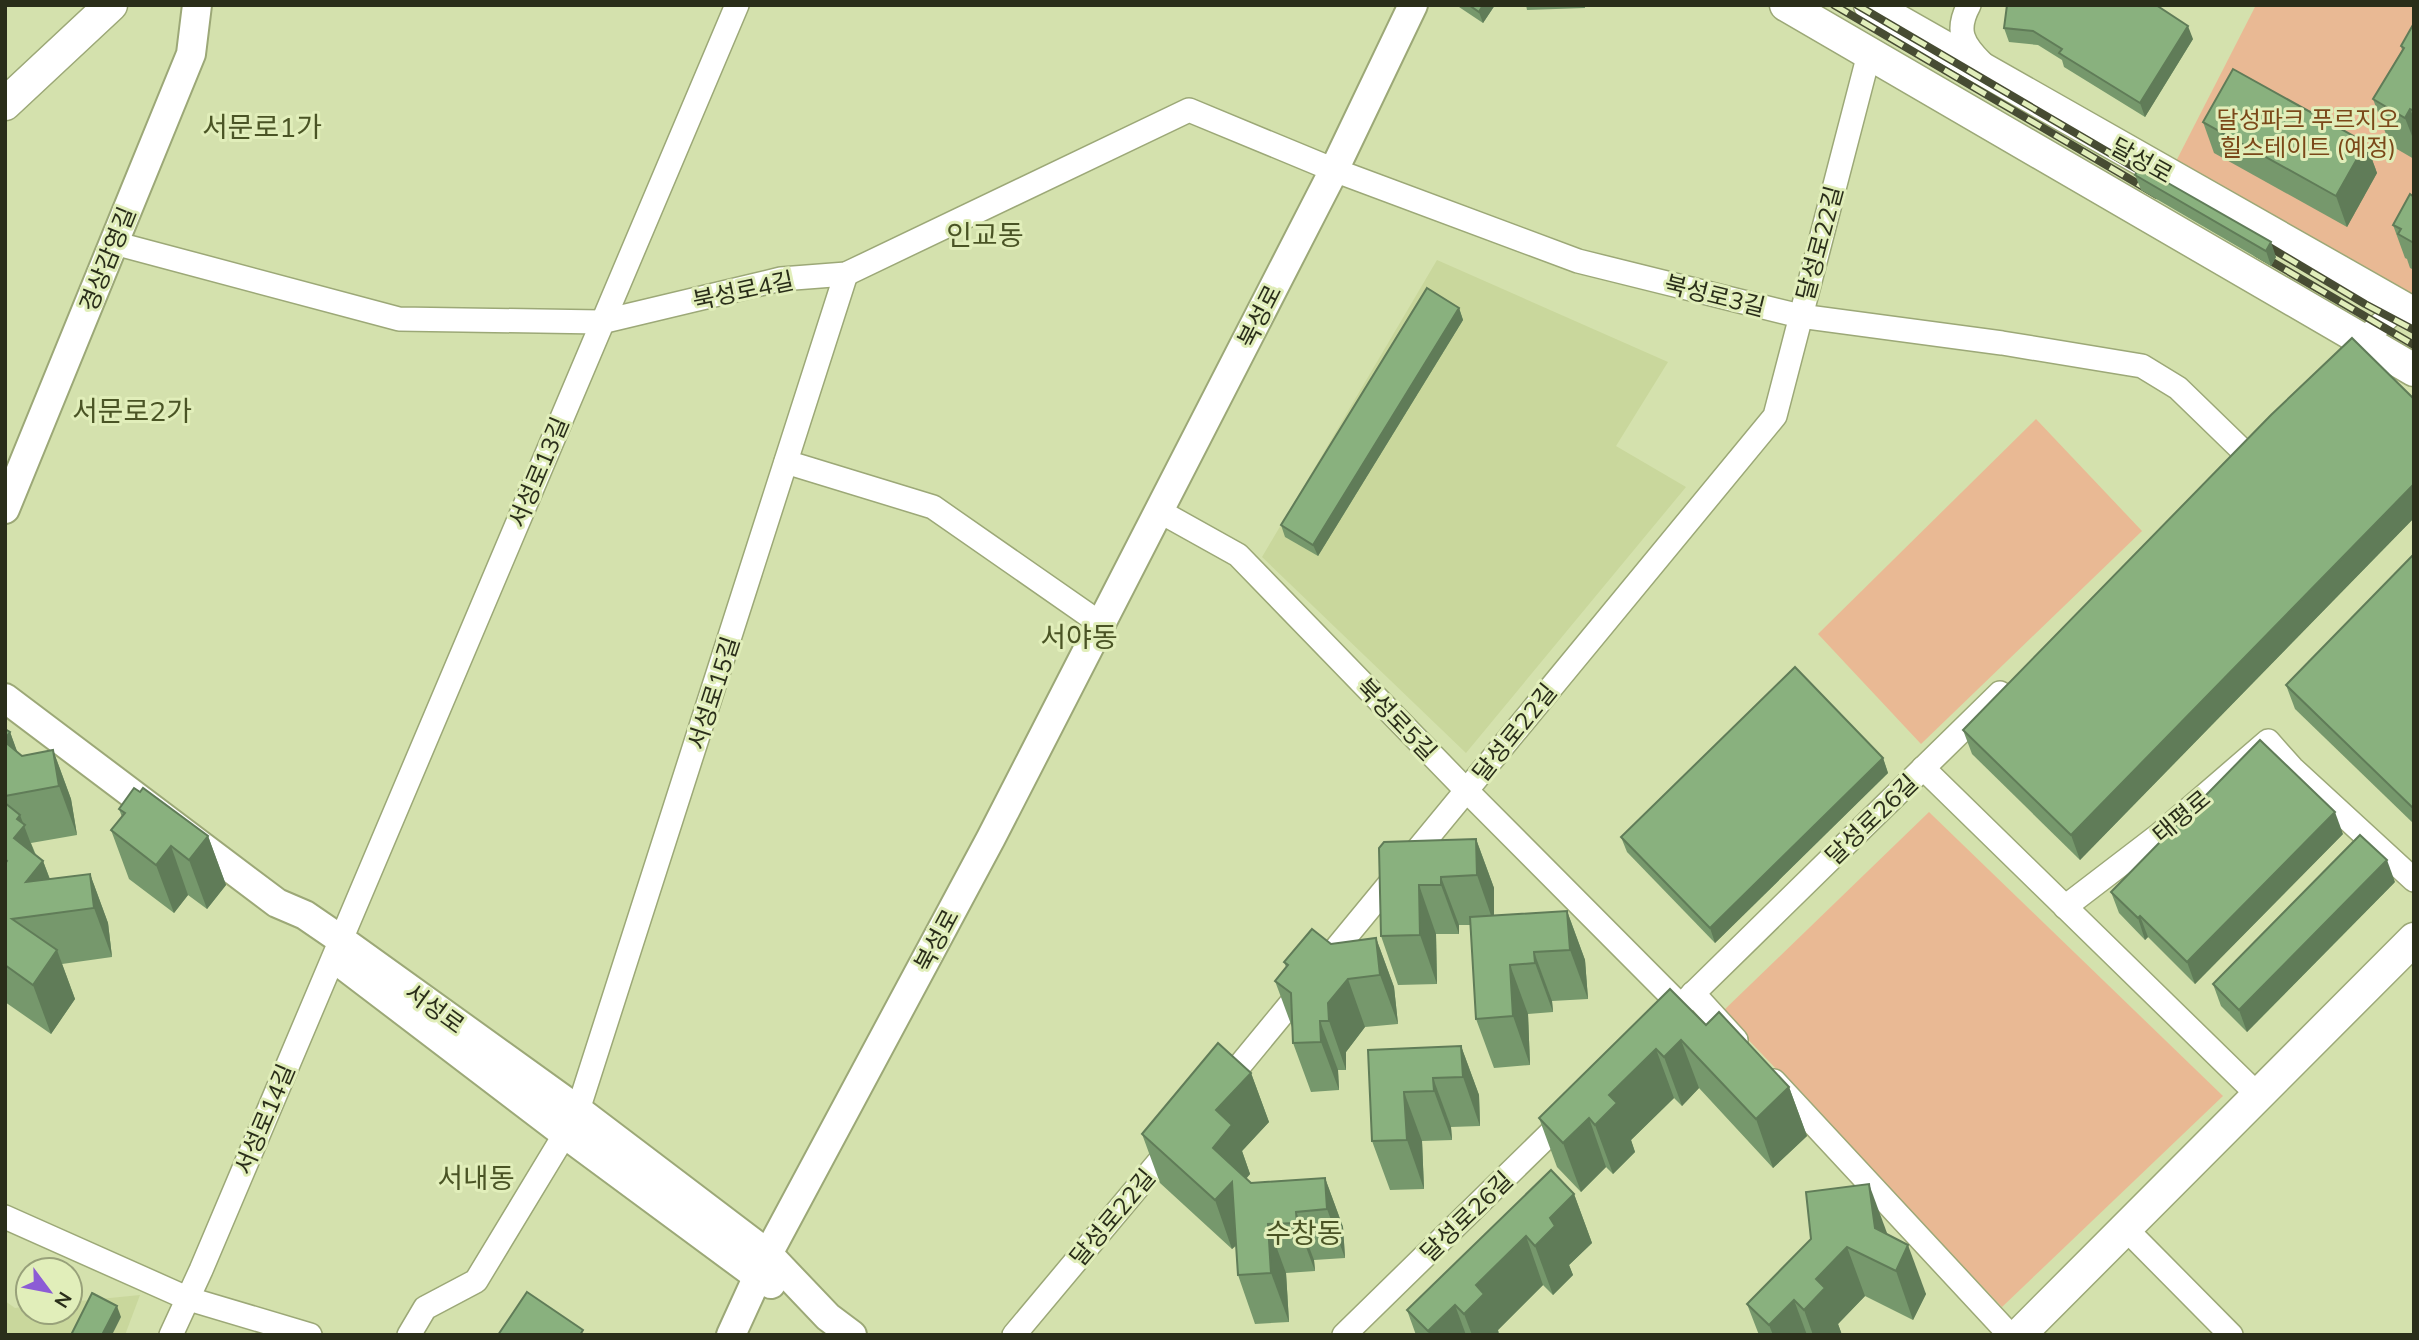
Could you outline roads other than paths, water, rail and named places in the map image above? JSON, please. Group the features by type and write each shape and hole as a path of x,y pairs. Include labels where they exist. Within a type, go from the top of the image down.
{"main road":[{"path":"5,104 111,5"},
{"path":"1786,5 2414,370"},
{"name":"달성로","path":"1870,5 2407,310"},
{"path":"2020,1335 2414,939"}],"street":[{"name":"경상감영길","path":"5,509 191,54 197,5"},
{"name":"서성로13길","path":"336,948 737,5"},
{"name":"북성로","path":"730,1335 762,1265 984,851 1101,624 1334,170 1413,5"},
{"path":"1969,5 1962,19 1962,38 1997,78"},
{"name":"달성로22길","path":"1210,1102 1775,416 1869,54"},
{"name":"북성로4길","path":"114,243 399,319 601,322 781,279 846,274 1189,110 1334,170"},
{"name":"북성로3길","path":"1334,170 1578,261 1800,316 2002,343 2142,366 2178,388 2245,453"},
{"name":"서성로15길","path":"409,1335 425,1308 476,1281 571,1122 846,274"},
{"path":"2333,369 2363,341 2407,310"},
{"path":"2226,472 2265,435"},
{"path":"786,462 933,508 1101,624"},
{"name":"북성로5길","path":"1159,511 1238,555 1466,790 1753,1059 2010,1335"},
{"name":"달성로26길","path":"1651,1035 2011,682"},
{"name":"서성로","path":"5,698 277,903 305,915 336,948 852,1335"},
{"name":"태평로","path":"2065,907 2159,835 2267,741 2292,768 2414,880"},
{"path":"1923,768 2258,1096"},
{"name":"서성로14길","path":"170,1335 188,1299 336,948"},
{"name":"달성로26길","path":"1344,1335 1581,1103"},
{"name":"달성로22길","path":"1014,1335 1183,1133"},
{"path":"5,1217 188,1299 310,1335"},
{"path":"2126,1229 2231,1335"}],"railway":[{"path":"1834,5 2157,195"},
{"path":"1857,5 2154,179"},
{"path":"2256,239 2414,330"},
{"path":"2257,253 2414,345"}],"district":[{"name":"서문로1가","path":"262,126"},
{"name":"인교동","path":"985,234"},
{"name":"서문로2가","path":"132,410"},
{"name":"서야동","path":"1079,636"},
{"name":"서내동","path":"476,1177"},
{"name":"수창동","path":"1304,1232"}],"park label":[{"name":"달성파크 푸르지오 힐스테이트 (예정)","path":"2308,133"}]}
